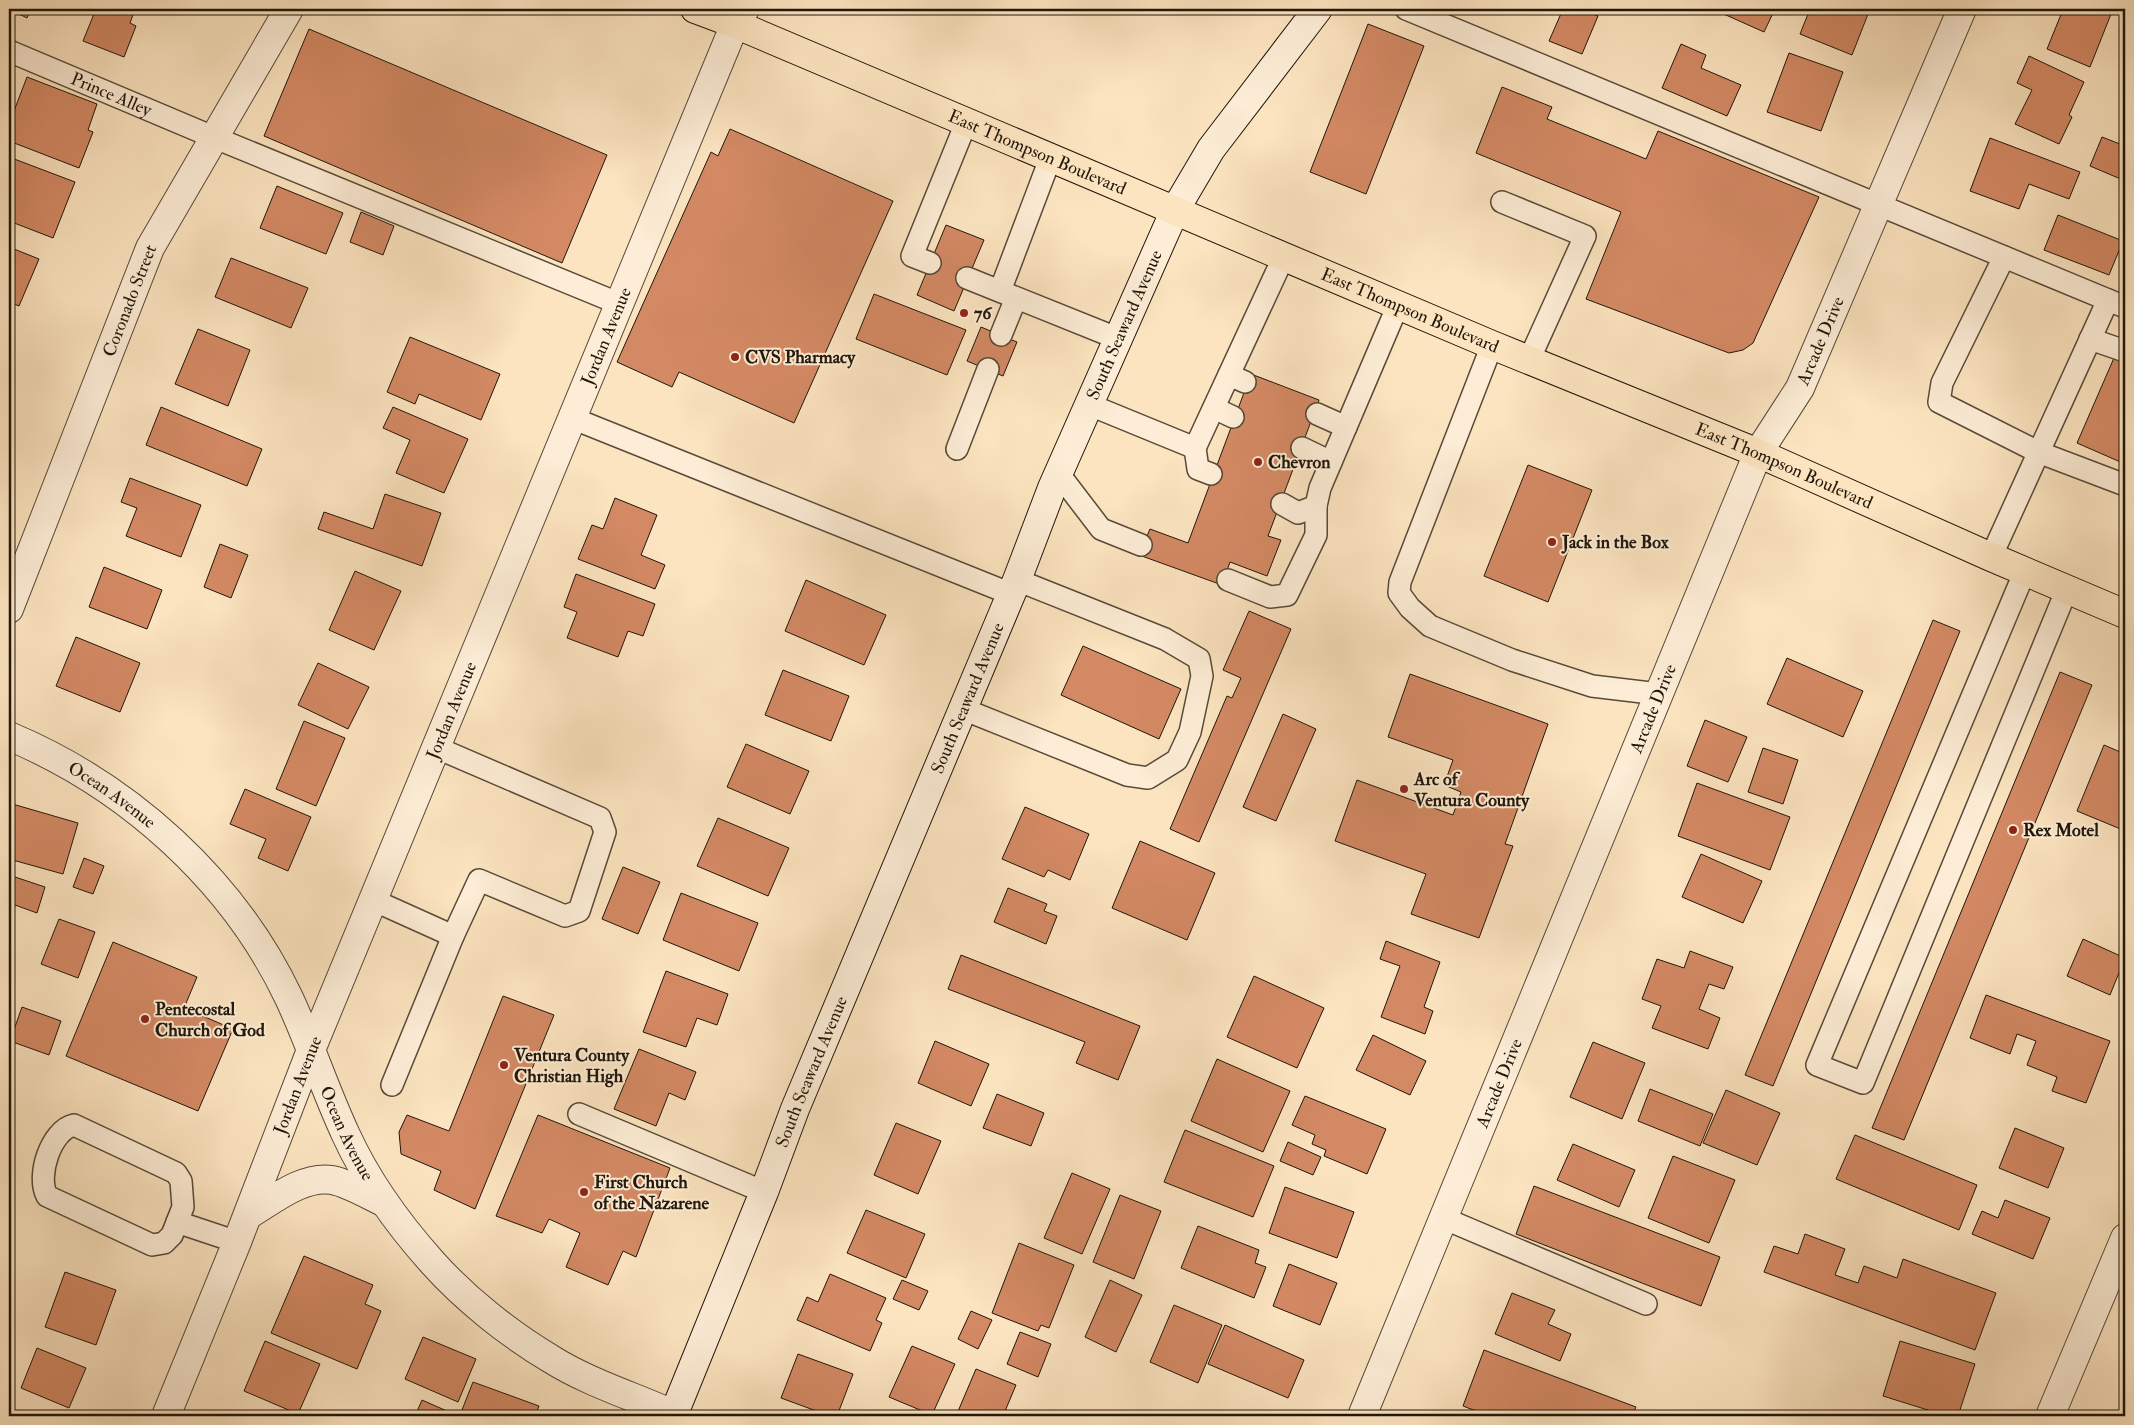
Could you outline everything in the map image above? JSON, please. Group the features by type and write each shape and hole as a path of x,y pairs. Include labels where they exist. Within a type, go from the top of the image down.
{"main road":[{"name":"East Thompson Boulevard","path":"695,9 740,16 966,123 1492,345 1758,453 1991,557 2125,614"}],"street":[{"name":"Coronado Street","path":"9,610 150,248 289,9"},
{"name":"South Seaward Avenue","path":"675,1416 799,1100 1014,587 1059,474 1175,210 1211,148 1318,9"},
{"name":"Arcade Drive","path":"1362,1416 1758,453 1800,388 1880,206 1962,9"},
{"name":"Jordan Avenue","path":"166,1416 237,1242 311,1050 435,747 740,16"},
{"name":"Ocean Avenue","path":"9,736 82,772 146,816 202,870 249,930 288,996 346,1136 385,1203 433,1263 489,1316 552,1360 675,1416"},
{"path":"248,1214 297,1187 316,1179 333,1180 385,1203"},
{"path":"2050,1416 2125,1238"}],"lane":[{"path":"1406,9 2116,303 2090,339 1991,557"},
{"name":"Prince Alley","path":"9,51 620,304"},
{"path":"930,263 912,256 966,123"},
{"path":"1001,335 1008,294 1050,159"},
{"path":"1502,202 1585,236 1529,360"},
{"path":"1211,474 1198,469 1195,448 1214,408 1237,378 1284,256"},
{"path":"2004,257 1942,383 1939,402 2038,452 2125,486"},
{"path":"967,278 1119,339"},
{"path":"1228,580 1270,597 1287,596 1316,535 1316,506 1320,488 1398,305"},
{"path":"2090,339 2125,351"},
{"path":"1492,345 1400,582 1399,594 1410,608 1430,626 1512,660 1592,686 1660,694"},
{"path":"957,449 988,370"},
{"path":"1090,405 1195,448"},
{"path":"1214,408 1233,418"},
{"path":"1317,414 1346,427"},
{"path":"572,418 1014,587 1165,639 1199,658 1202,676 1190,732 1177,760 1148,778 1126,775 963,709"},
{"path":"1302,448 1331,462"},
{"path":"1059,474 1101,529 1141,545"},
{"path":"1282,504 1298,513 1316,506"},
{"path":"2025,571 1818,1065 1863,1083 2067,589"},
{"path":"392,1085 479,880 565,916 579,911 606,832 600,818 435,747"},
{"path":"373,900 454,936"},
{"path":"579,1114 764,1192"},
{"path":"74,1126 176,1173 181,1181 183,1193 183,1207 177,1222 172,1235 164,1243 152,1245 47,1196 42,1188 43,1176 57,1136 67,1127 74,1126"},
{"path":"1444,1218 1646,1304"},
{"path":"177,1222 237,1242"}],"building":[{"path":"9,9 31,9 27,18"},
{"path":"96,9 135,9 130,23 136,26 124,57 83,41"},
{"path":"1563,9 1581,9 1598,16 1582,54 1549,41"},
{"path":"1718,9 1775,9 1764,32 1717,11"},
{"path":"1810,9 1870,9 1852,55 1800,34"},
{"path":"2054,9 2113,9 2090,67 2047,49 2062,12"},
{"path":"2125,17 2125,33 2119,31"},
{"path":"1368,24 1424,46 1366,194 1310,172"},
{"path":"309,29 607,155 562,263 264,136"},
{"path":"1681,44 1706,55 1701,68 1741,85 1727,116 1662,88"},
{"path":"1789,53 1843,72 1821,131 1767,112"},
{"path":"2029,56 2084,82 2069,115 2072,117 2059,144 2015,124 2032,90 2017,83"},
{"path":"27,77 97,104 88,130 93,132 79,168 9,141 9,124"},
{"path":"2125,78 2125,91 2120,89"},
{"path":"1502,87 1552,107 1547,119 1646,159 1658,131 1819,197 1753,343 1743,350 1729,353 1586,299 1621,212 1476,153"},
{"path":"730,129 893,201 794,423 679,372 672,387 617,362 711,152 718,156"},
{"path":"2102,137 2125,146 2125,176 2123,180 2090,166"},
{"path":"1990,138 2080,172 2069,199 2029,184 2019,209 1970,191"},
{"path":"9,157 75,182 53,238 9,221"},
{"path":"277,186 343,213 326,254 260,228"},
{"path":"361,212 394,226 383,255 350,242"},
{"path":"2058,215 2123,241 2109,275 2044,250"},
{"path":"946,225 984,240 954,311 917,295"},
{"path":"9,247 39,259 19,306 9,302"},
{"path":"231,258 308,288 291,328 215,297"},
{"path":"874,294 966,330 947,375 856,339"},
{"path":"981,327 1017,342 1003,376 967,361"},
{"path":"198,329 250,350 228,406 175,384"},
{"path":"410,337 500,374 481,420 419,394 415,404 387,392"},
{"path":"2117,351 2125,355 2125,464 2077,443"},
{"path":"1251,374 1319,400 1268,536 1281,540 1267,576 1230,562 1222,585 1139,555 1150,529 1188,543"},
{"path":"161,407 262,449 247,486 146,445"},
{"path":"393,407 468,439 444,493 396,473 410,440 383,428"},
{"path":"1528,465 1592,490 1548,602 1484,576"},
{"path":"130,478 201,505 181,557 126,536 137,508 121,502"},
{"path":"385,494 441,513 422,566 318,529 324,512 373,529"},
{"path":"615,498 657,515 641,555 665,565 655,589 578,559 592,525 603,529"},
{"path":"220,544 248,555 231,598 204,587"},
{"path":"104,567 162,590 147,629 89,607"},
{"path":"355,571 401,591 374,650 329,630"},
{"path":"576,574 655,604 643,636 628,631 618,657 567,638 577,612 564,607"},
{"path":"806,580 886,615 864,665 785,631"},
{"path":"1249,611 1291,629 1199,842 1170,829 1227,696 1232,698 1241,678 1223,670"},
{"path":"1933,620 1960,631 1773,1086 1745,1075"},
{"path":"76,637 140,663 120,712 56,686"},
{"path":"1083,646 1181,689 1159,739 1061,695"},
{"path":"1787,658 1863,691 1843,737 1767,704"},
{"path":"318,663 369,687 348,729 298,705"},
{"path":"783,670 849,696 831,741 765,715"},
{"name":"Rex Motel","path":"2060,672 2092,685 1904,1140 1872,1128"},
{"path":"1410,674 1548,724 1505,844 1513,846 1479,938 1411,914 1426,874 1335,841 1357,780 1453,815 1461,792 1444,785 1453,760 1388,737"},
{"path":"1283,714 1316,729 1276,821 1243,807"},
{"path":"1705,720 1747,737 1728,782 1687,766"},
{"path":"304,721 345,738 316,806 276,789"},
{"path":"746,744 809,771 790,814 727,787"},
{"path":"2104,745 2125,754 2125,824 2123,830 2077,811"},
{"path":"1763,748 1798,760 1783,804 1748,792"},
{"path":"1697,783 1790,817 1770,870 1678,836"},
{"path":"245,789 311,817 288,871 258,858 266,839 230,824"},
{"path":"9,803 78,823 63,874 9,859"},
{"path":"1025,807 1089,834 1070,880 1048,870 1044,877 1002,859"},
{"path":"718,818 789,848 768,896 697,866"},
{"path":"1140,841 1215,873 1187,940 1112,908"},
{"path":"1701,854 1762,881 1743,923 1682,897"},
{"path":"84,858 104,866 93,894 73,887"},
{"path":"623,867 660,882 638,934 602,919"},
{"path":"9,875 45,887 37,913 15,905 9,925"},
{"path":"1008,888 1047,904 1044,911 1057,916 1046,944 994,922"},
{"path":"681,893 758,923 739,971 663,940"},
{"path":"59,919 95,932 78,978 41,964"},
{"path":"2083,939 2125,958 2110,995 2067,976"},
{"path":"1386,941 1440,962 1424,1007 1433,1011 1425,1034 1381,1017 1400,966 1380,959"},
{"name":"Pentecostal Church of God","path":"113,942 197,977 184,1008 233,1029 198,1111 66,1056"},
{"path":"1690,951 1733,967 1724,989 1709,984 1699,1009 1720,1018 1708,1049 1652,1028 1661,1006 1642,999 1657,959 1684,968"},
{"path":"961,955 1140,1026 1118,1080 1076,1063 1085,1042 948,989"},
{"path":"666,971 728,994 717,1025 697,1018 686,1047 643,1032"},
{"path":"1254,976 1324,1008 1297,1068 1227,1037"},
{"path":"1986,995 2110,1041 2086,1103 2052,1091 2057,1077 2027,1065 2036,1041 2017,1034 2010,1054 1970,1038"},
{"name":"Ventura County Christian High","path":"503,996 554,1015 475,1209 434,1190 441,1171 401,1154 399,1132 407,1115 449,1131"},
{"path":"22,1007 61,1021 49,1055 10,1041"},
{"path":"1373,1035 1426,1061 1410,1095 1356,1070"},
{"path":"935,1041 989,1064 971,1106 918,1083"},
{"path":"1593,1042 1645,1063 1622,1119 1570,1097"},
{"path":"639,1049 696,1072 685,1100 669,1093 656,1126 614,1109"},
{"path":"1217,1059 1290,1091 1263,1152 1191,1121"},
{"path":"1650,1089 1713,1114 1700,1146 1638,1121"},
{"path":"1726,1090 1780,1113 1757,1165 1703,1143"},
{"path":"997,1094 1044,1113 1031,1146 983,1128"},
{"path":"1305,1096 1386,1129 1367,1174 1324,1156 1326,1150 1312,1144 1315,1135 1292,1125"},
{"name":"First Church of the Nazarene","path":"538,1115 670,1168 636,1257 623,1251 608,1285 566,1267 580,1233 549,1219 542,1233 496,1216"},
{"path":"896,1123 941,1141 918,1194 874,1175"},
{"path":"2015,1128 2064,1148 2048,1188 1999,1168"},
{"path":"1185,1130 1274,1166 1253,1217 1164,1182"},
{"path":"1855,1135 1977,1185 1959,1230 1836,1179"},
{"path":"1288,1142 1321,1157 1313,1175 1280,1161"},
{"path":"1573,1144 1635,1170 1619,1207 1557,1180"},
{"path":"1673,1156 1735,1180 1709,1243 1648,1218"},
{"path":"1072,1173 1110,1189 1082,1254 1044,1238"},
{"path":"1534,1186 1720,1257 1701,1306 1516,1234"},
{"path":"1285,1187 1354,1212 1337,1258 1269,1233"},
{"path":"1120,1195 1161,1211 1134,1279 1093,1262"},
{"path":"2005,1200 2050,1218 2033,1259 1972,1234 1982,1211 1998,1218"},
{"path":"866,1210 925,1234 906,1278 847,1253"},
{"path":"1198,1226 1259,1250 1255,1263 1266,1267 1254,1298 1181,1268"},
{"path":"1805,1234 1845,1249 1835,1275 1858,1283 1864,1266 1897,1278 1903,1259 1996,1293 1975,1350 1764,1272 1774,1246 1798,1254"},
{"path":"1019,1243 1074,1265 1049,1328 1041,1325 1038,1331 992,1313"},
{"path":"304,1256 373,1285 365,1304 381,1311 357,1369 271,1333"},
{"path":"1289,1264 1337,1283 1320,1325 1273,1306"},
{"path":"65,1272 116,1290 96,1345 45,1327"},
{"path":"830,1274 886,1298 876,1320 882,1323 870,1351 797,1320 807,1297 818,1302"},
{"path":"902,1280 928,1291 919,1310 893,1299"},
{"path":"1110,1280 1142,1295 1116,1352 1085,1337"},
{"path":"1512,1293 1555,1310 1548,1324 1571,1334 1560,1361 1495,1334"},
{"path":"1174,1305 1222,1325 1198,1383 1150,1362"},
{"path":"971,1311 992,1320 978,1349 958,1339"},
{"path":"1225,1325 1304,1360 1288,1398 1208,1364"},
{"path":"1020,1332 1051,1344 1038,1377 1007,1364"},
{"path":"423,1337 476,1359 458,1402 405,1379"},
{"path":"265,1341 320,1364 298,1414 244,1391"},
{"path":"1900,1341 1975,1364 1958,1416 1947,1416 1883,1396"},
{"path":"912,1346 955,1364 932,1415 889,1397"},
{"path":"37,1348 86,1368 69,1408 21,1388"},
{"path":"1484,1350 1636,1407 1632,1416 1489,1416 1463,1406"},
{"path":"798,1354 853,1374 837,1416 830,1416 781,1398"},
{"path":"976,1369 1016,1385 1003,1416 956,1416"},
{"path":"473,1382 539,1406 535,1416 480,1416 462,1410"},
{"path":"422,1400 456,1415 415,1416"}],"place":[{"name":"76","path":"964,313"},
{"name":"CVS Pharmacy","path":"735,357"},
{"name":"Chevron","path":"1258,462"},
{"name":"Jack in the Box","path":"1552,542"},
{"name":"Arc of Ventura County","path":"1404,789"},
{"name":"Rex Motel","path":"2013,830"},
{"name":"Pentecostal Church of God","path":"145,1019"},
{"name":"Ventura County Christian High","path":"504,1065"},
{"name":"First Church of the Nazarene","path":"584,1192"}]}
